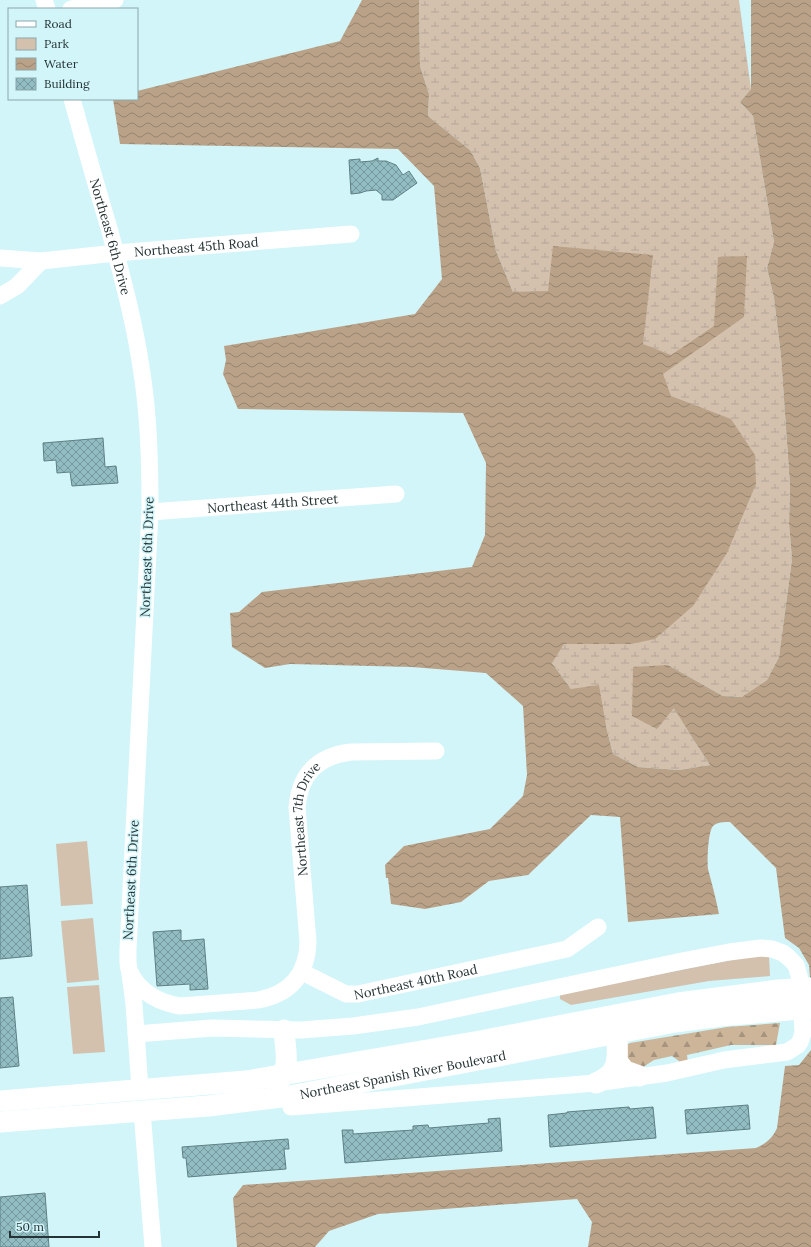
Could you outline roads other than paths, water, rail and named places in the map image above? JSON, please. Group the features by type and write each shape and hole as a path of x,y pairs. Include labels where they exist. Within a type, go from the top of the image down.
{"main road":[{"name":"Northeast Spanish River Boulevard","path":"0,1122 208,1106 290,1102 617,1033 698,1019 779,1000 811,988"},
{"name":"Northeast Spanish River Boulevard","path":"0,1101 246,1081 480,1041 678,1003 779,1000 811,1008"},
{"path":"208,1106 270,1089 281,1080 287,1063 284,1030"},
{"path":"596,1083 612,1074 615,1067 617,1061 617,1033"},
{"path":"290,1102 294,1090 305,1082 386,1056"},
{"path":"617,1061 625,1071 639,1076"}],"street":[{"path":"76,8 115,0"},
{"name":"Northeast 6th Drive","path":"72,100 116,253 133,320 147,412 150,512 128,949 140,1089"},
{"name":"Northeast 45th Road","path":"0,258 41,261 116,253 351,234"},
{"path":"0,296 17,286 41,261"},
{"name":"Northeast 44th Street","path":"150,512 396,494"},
{"name":"Northeast 7th Drive","path":"302,972 308,953 308,942 297,807 298,795 302,783 308,773 327,757 339,753 436,751"},
{"name":"Northeast 40th Road","path":"302,972 346,994 358,994 567,949 598,927"},
{"name":"Northeast Spanish River Boulevard","path":"136,1034 212,1028 284,1030 333,1028 394,1021 682,961 761,948 772,949 783,953 793,961 799,974 803,1022 802,1037 800,1042 794,1048 782,1053 735,1058 676,1072 596,1083 290,1102"},
{"path":"130,974 141,989 153,997 168,1004 180,1006 270,998 281,993 291,985 302,972"},
{"path":"142,1111 153,1247"}],"water":[{"path":"362,0 419,0 420,66 429,94 428,116 470,150 480,168 496,251 513,292 548,291 553,246 653,255 643,344 671,355 714,326 718,257 747,256 744,317 663,374 671,396 731,419 755,455 756,484 727,553 693,606 655,639 631,644 564,644 552,663 571,689 599,685 606,726 613,754 638,767 679,770 710,765 674,708 657,729 632,716 633,667 668,665 723,696 742,697 767,680 779,657 792,559 789,524 790,486 781,356 774,298 767,268 774,242 753,116 740,102 751,89 751,0 811,0 811,991 809,965 799,948 785,938 776,868 730,822 723,822 713,826 709,840 708,869 719,914 628,922 620,817 591,815 528,875 489,881 461,902 425,909 391,904 385,865 404,846 490,829 523,796 527,775 523,706 486,673 412,667 290,664 265,668 232,647 230,613 239,612 262,592 472,567 485,535 486,463 463,413 238,409 223,374 226,360 224,346 415,314 442,279 434,186 398,149 120,144 113,100 138,100 138,91 340,41"},
{"path":"811,1050 811,1247 588,1247 592,1222 577,1199 378,1214 329,1231 315,1247 237,1247 233,1198 243,1185 756,1148 763,1145 773,1135 777,1128 785,1066 799,1065"}]}
